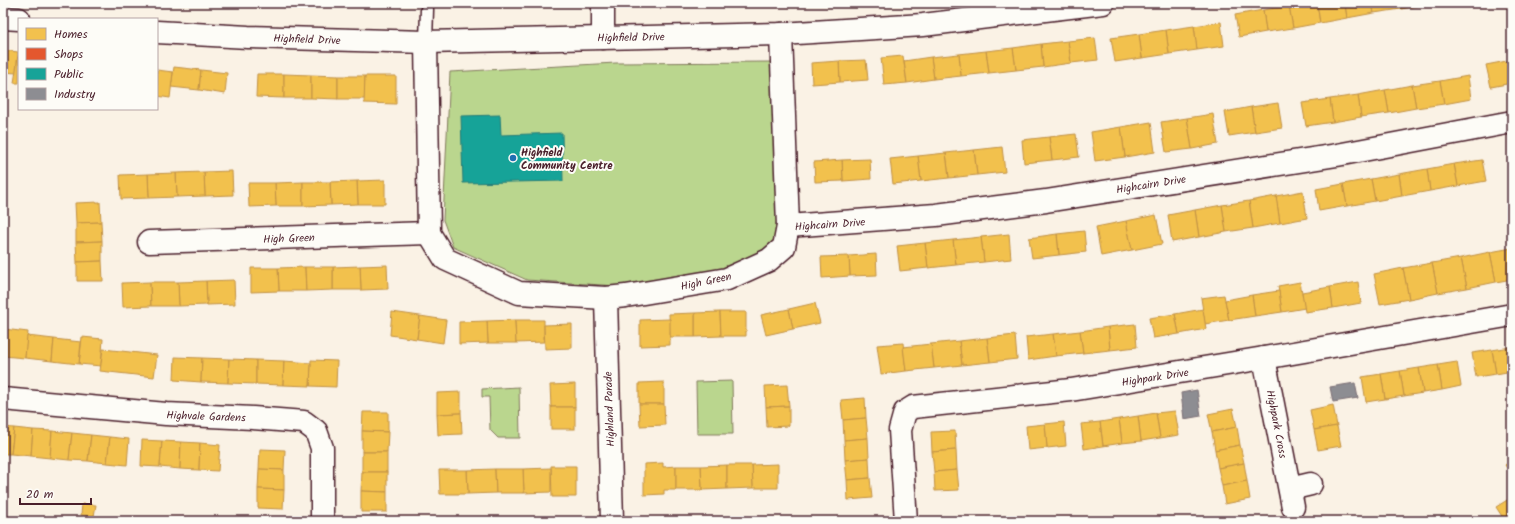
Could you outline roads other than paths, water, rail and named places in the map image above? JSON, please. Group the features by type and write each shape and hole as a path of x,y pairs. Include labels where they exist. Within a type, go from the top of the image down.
{"street":[{"path":"603,3 603,38"},
{"name":"Highfield Drive","path":"158,32 248,37 426,42 781,34 924,25 1103,3"},
{"path":"3,18 18,19"},
{"name":"High Green","path":"149,242 429,233 445,259 519,293 606,298 727,279 769,260 784,247 788,226 781,34"},
{"path":"426,42 429,233"},
{"name":"Highcairn Drive","path":"788,226 936,215 1046,201 1337,155 1512,122"},
{"name":"Highland Parade","path":"606,298 612,521"},
{"name":"Highpark Drive","path":"906,521 900,430 905,412 913,407 1070,390 1512,315"},
{"name":"Highpark Cross","path":"1264,358 1292,498 1311,484"},
{"name":"Highvale Gardens","path":"3,399 166,414 304,422 316,431 322,448 322,521"}],"lane":[{"path":"426,42 427,8"}],"place":[{"name":"Highfield Community Centre","path":"513,158"}]}
